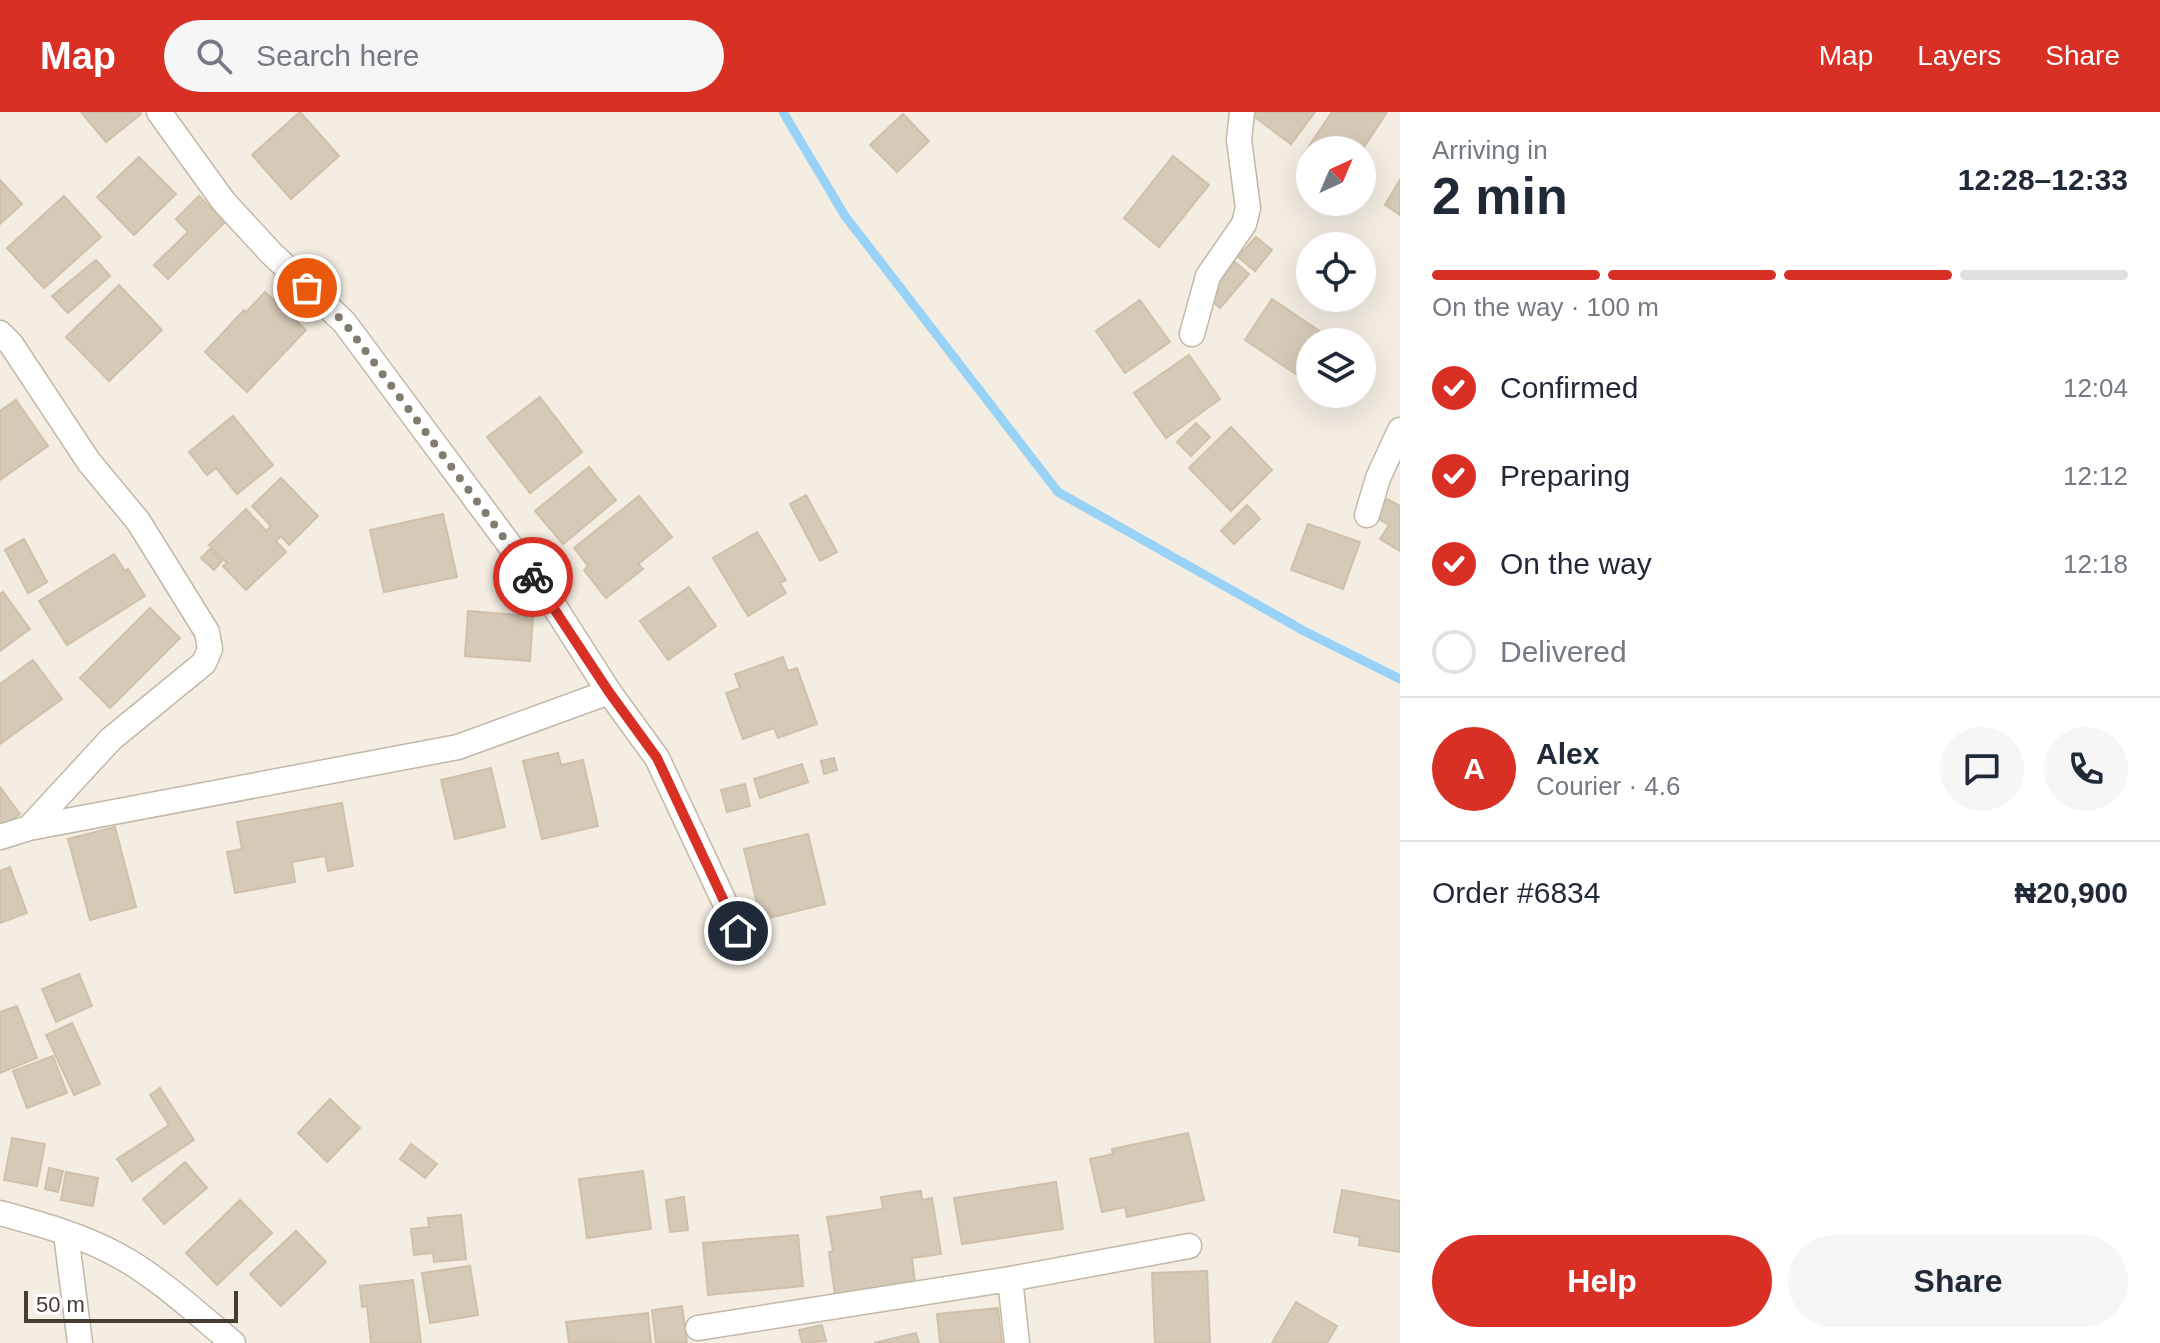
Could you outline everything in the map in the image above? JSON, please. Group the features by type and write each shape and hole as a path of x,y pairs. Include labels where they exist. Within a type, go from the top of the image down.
{"street":[{"path":"159,112 224,202 271,253 344,322 549,598 609,692 657,758 738,931"},
{"path":"1192,334 1208,276 1244,224 1248,208 1239,140 1242,112"},
{"path":"0,333 11,344 89,462 138,521 207,632 210,649 204,663 111,739 29,828"},
{"path":"1367,515 1378,478 1400,430"},
{"path":"0,837 29,828 458,747 609,692"},
{"path":"0,1213 47,1225 121,1257 189,1306 233,1343"},
{"path":"66,1234 80,1343"},
{"path":"698,1328 1010,1279 1189,1246"},
{"path":"1010,1279 1017,1343"}],"building":[{"path":"81,112 140,112 141,114 106,142"},
{"path":"300,112 339,156 291,199 252,155"},
{"path":"1254,112 1315,112 1291,144 1252,115"},
{"path":"1332,112 1387,112 1371,136 1316,136"},
{"path":"903,114 929,141 897,172 870,145"},
{"path":"1173,156 1209,185 1159,247 1124,218"},
{"path":"139,157 176,194 134,235 97,197"},
{"path":"0,180 22,204 0,224"},
{"path":"1400,180 1400,215 1385,205"},
{"path":"64,196 101,237 44,288 7,248"},
{"path":"199,196 225,222 168,279 154,265 188,232 176,219"},
{"path":"1256,237 1272,250 1255,271 1238,257"},
{"path":"96,260 110,276 68,313 52,296"},
{"path":"1235,262 1249,274 1220,308 1206,296"},
{"path":"119,285 162,330 109,381 66,337"},
{"path":"265,292 306,330 247,392 205,352"},
{"path":"1272,299 1315,328 1296,328 1296,374 1245,340"},
{"path":"1140,300 1170,342 1125,373 1096,331"},
{"path":"1189,355 1220,399 1166,438 1134,393"},
{"path":"540,397 582,452 530,493 487,437"},
{"path":"16,400 48,446 0,480 0,411"},
{"path":"233,416 273,465 237,494 216,468 207,475 189,452"},
{"path":"1196,423 1210,437 1191,456 1177,442"},
{"path":"1231,427 1272,470 1231,511 1189,468"},
{"path":"589,467 616,500 563,544 535,511"},
{"path":"281,478 318,516 289,545 281,536 276,541 286,552 246,590 223,566 227,563 209,545 246,509 266,531 271,526 252,506"},
{"path":"806,495 837,552 820,561 790,504"},
{"path":"639,496 672,537 638,564 643,569 606,598 584,570 588,566 574,548"},
{"path":"1387,499 1400,506 1400,551 1380,539 1389,525 1376,517"},
{"path":"1247,505 1260,519 1234,544 1221,531"},
{"path":"443,514 457,577 384,592 370,530"},
{"path":"1308,524 1360,542 1343,589 1291,570"},
{"path":"757,532 786,580 780,583 786,593 748,616 713,558"},
{"path":"24,539 47,582 28,593 5,550"},
{"path":"210,549 222,561 214,570 201,558"},
{"path":"114,554 145,596 67,645 39,601"},
{"path":"689,587 716,626 668,660 640,621"},
{"path":"3,592 30,629 0,651 0,594"},
{"path":"150,608 180,638 110,708 80,678"},
{"path":"468,611 533,616 530,661 465,656"},
{"path":"783,657 788,671 797,668 817,724 778,738 774,728 743,739 726,693 740,688 735,674"},
{"path":"33,660 62,699 0,744 0,684"},
{"path":"558,753 561,765 583,760 598,826 542,839 523,761"},
{"path":"834,758 837,770 824,774 821,761"},
{"path":"802,764 808,782 760,798 754,779"},
{"path":"491,768 505,827 455,839 441,780"},
{"path":"745,784 750,806 727,812 721,790"},
{"path":"0,787 20,814 3,826 0,822"},
{"path":"342,803 353,866 328,871 325,856 292,862 295,882 235,893 227,852 242,849 237,822"},
{"path":"115,827 136,907 90,920 68,839"},
{"path":"808,834 825,904 761,920 744,849"},
{"path":"10,867 27,913 0,923 0,871"},
{"path":"79,974 92,1006 56,1022 42,989"},
{"path":"17,1006 37,1058 0,1073 0,1012"},
{"path":"72,1023 100,1084 74,1095 46,1035"},
{"path":"53,1056 67,1093 27,1108 13,1071"},
{"path":"160,1088 194,1140 132,1181 117,1159 169,1125 150,1095"},
{"path":"330,1099 360,1128 327,1162 298,1133"},
{"path":"1188,1133 1204,1200 1127,1217 1125,1207 1102,1212 1090,1159 1113,1154 1112,1149"},
{"path":"12,1138 45,1144 37,1186 4,1180"},
{"path":"411,1144 437,1164 425,1178 400,1159"},
{"path":"185,1162 207,1188 164,1224 143,1199"},
{"path":"49,1168 63,1171 58,1192 45,1189"},
{"path":"643,1171 651,1229 587,1238 579,1179"},
{"path":"66,1172 98,1178 93,1206 61,1200"},
{"path":"1056,1182 1063,1229 962,1244 954,1198"},
{"path":"1342,1190 1400,1201 1400,1252 1359,1245 1360,1237 1334,1232"},
{"path":"921,1191 922,1200 932,1198 941,1254 912,1258 915,1282 835,1294 829,1252 833,1251 827,1217 883,1209 881,1197"},
{"path":"684,1197 688,1230 670,1232 666,1200"},
{"path":"240,1200 272,1233 217,1285 186,1253"},
{"path":"461,1215 466,1259 434,1262 433,1253 414,1255 411,1229 429,1227 428,1218"},
{"path":"296,1231 326,1262 281,1306 250,1274"},
{"path":"798,1235 803,1286 708,1295 703,1243"},
{"path":"470,1266 478,1315 430,1323 422,1273"},
{"path":"1207,1271 1210,1343 1155,1343 1152,1273"},
{"path":"413,1280 421,1343 371,1343 367,1306 362,1307 360,1286"},
{"path":"1296,1302 1337,1326 1327,1343 1272,1343"},
{"path":"682,1306 687,1342 656,1343 652,1310"},
{"path":"998,1308 1002,1343 940,1343 937,1314"},
{"path":"648,1313 651,1343 569,1342 566,1322"},
{"path":"822,1325 826,1341 802,1343 799,1330"},
{"path":"916,1333 919,1343 874,1343"}],"waterway":[{"path":"783,112 845,216 1058,492 1304,631 1400,679"}],"way so far":[{"path":"307,288 344,322 533,577"}],"route":[{"path":"533,577 657,758 738,931"}]}
